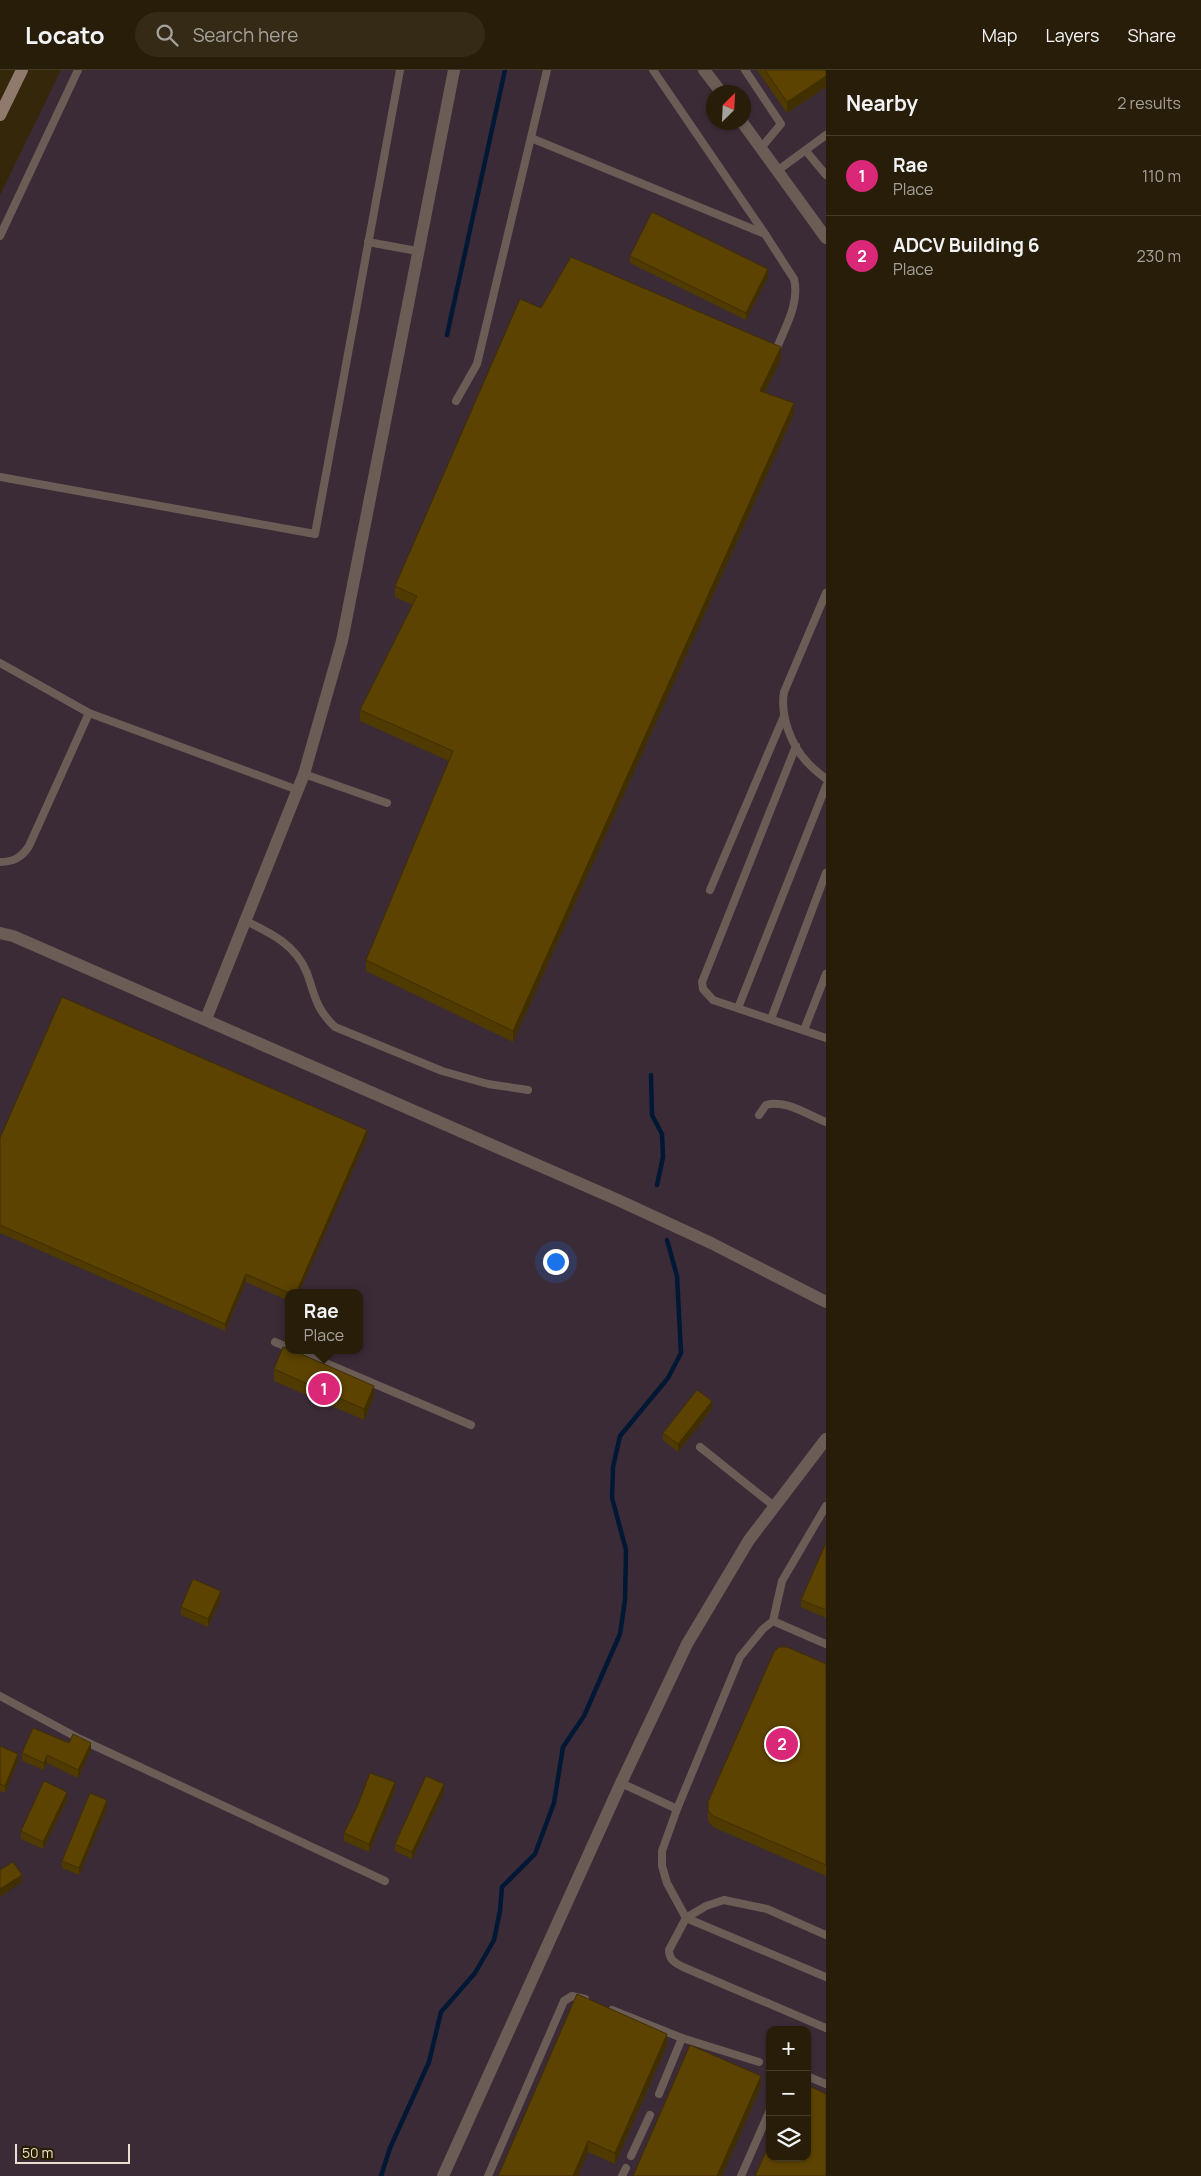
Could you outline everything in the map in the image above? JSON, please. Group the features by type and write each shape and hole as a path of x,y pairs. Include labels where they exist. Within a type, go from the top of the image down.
{"main road":[{"path":"0,115 22,70"}],"street":[{"path":"206,1019 304,774 342,641 454,70"},
{"path":"704,70 716,85"},
{"path":"748,130 826,238"},
{"path":"0,926 13,936"},
{"path":"0,933 13,936 206,1019 363,1090 626,1204 711,1243 826,1302"},
{"path":"443,2176 620,1783 687,1644 749,1540 826,1439"}],"lane":[{"path":"0,236 78,70"},
{"path":"0,476 315,534 400,70"},
{"path":"456,401 477,364 547,70"},
{"path":"654,70 794,279 796,287 792,312 777,348"},
{"path":"745,70 781,124 761,148"},
{"path":"777,171 806,151 826,134"},
{"path":"531,138 765,234"},
{"path":"806,151 826,175"},
{"path":"368,242 418,251"},
{"path":"826,593 784,692 782,704 784,716 796,746 807,762 826,779"},
{"path":"0,663 89,714 298,790"},
{"path":"0,862 13,860 23,855 29,846 89,714"},
{"path":"710,890 784,716"},
{"path":"796,746 702,982 707,996 826,1038"},
{"path":"304,774 387,803"},
{"path":"738,1008 826,786"},
{"path":"771,1019 826,873"},
{"path":"246,921 277,935 295,953 306,971 315,1002 323,1016 335,1027 442,1071 488,1084 528,1090"},
{"path":"804,1030 826,974"},
{"path":"759,1115 766,1105 772,1103 789,1107 826,1122"},
{"path":"275,1342 285,1346"},
{"path":"304,1354 471,1425"},
{"path":"700,1447 774,1506"},
{"path":"826,1506 782,1582 773,1621 763,1629 740,1657 677,1809 661,1858 667,1883 686,1918 826,1977"},
{"path":"773,1621 826,1644"},
{"path":"0,1696 80,1739 385,1881"},
{"path":"620,1783 677,1809"},
{"path":"826,1935 767,1909 724,1900 706,1906 686,1918 669,1954 674,1962 826,2028"},
{"path":"488,2176 564,2001 572,1996 578,1996 595,2003"},
{"path":"604,2007 682,2038 759,2062"},
{"path":"659,2094 682,2038"},
{"path":"811,2078 826,2084"},
{"path":"631,2156 650,2115"},
{"path":"741,2176 767,2116"},
{"path":"622,2176 626,2168"}],"shaded area":[{"path":"61,70 826,70 826,2176 0,2176 0,195"}],"building":[{"path":"765,70 824,70 826,76 787,102"},
{"path":"652,212 768,269 746,313 630,256"},
{"path":"571,257 781,347 760,391 794,403 513,1031 366,960 453,751 360,710 417,596 395,586 520,299 541,308"},
{"path":"62,997 367,1130 298,1289 285,1289 285,1291 246,1274 225,1324 0,1225 0,1138"},
{"path":"283,1347 285,1348 285,1354 301,1354 374,1386 364,1409 274,1369"},
{"path":"697,1390 712,1401 678,1444 663,1433"},
{"path":"826,1543 826,1610 801,1600"},
{"path":"193,1579 221,1591 208,1619 181,1607"},
{"path":"779,1647 787,1647 826,1664 826,1865 713,1816 708,1810 708,1802 774,1652"},
{"path":"33,1728 69,1743 73,1734 91,1743 78,1770 47,1755 44,1763 22,1753"},
{"path":"0,1746 18,1754 5,1786 0,1784"},
{"path":"370,1773 395,1782 369,1844 344,1833 357,1807"},
{"path":"426,1776 444,1784 412,1852 395,1844"},
{"path":"44,1781 67,1792 43,1842 21,1831"},
{"path":"90,1793 107,1800 79,1868 62,1861"},
{"path":"13,1862 22,1875 0,1889 0,1870"},
{"path":"577,1994 667,2034 615,2153 588,2141 573,2176 498,2176"},
{"path":"690,2045 761,2076 717,2176 633,2176"},
{"path":"811,2087 826,2094 826,2176 755,2176 766,2152 766,2161 811,2161"}],"waterway":[{"path":"447,335 505,70"},
{"path":"651,1075 652,1115 662,1134 663,1157 657,1185"},
{"path":"381,2176 390,2148 429,2062 441,2012 475,1973 494,1940 500,1911 502,1887 535,1854 554,1803 563,1747 584,1716 620,1634 625,1600 626,1550 612,1498 613,1467 620,1436 668,1378 681,1353 677,1276 667,1240"}],"place":[{"name":"Rae","path":"324,1389"},
{"name":"ADCV Building 6","path":"782,1744"}]}
